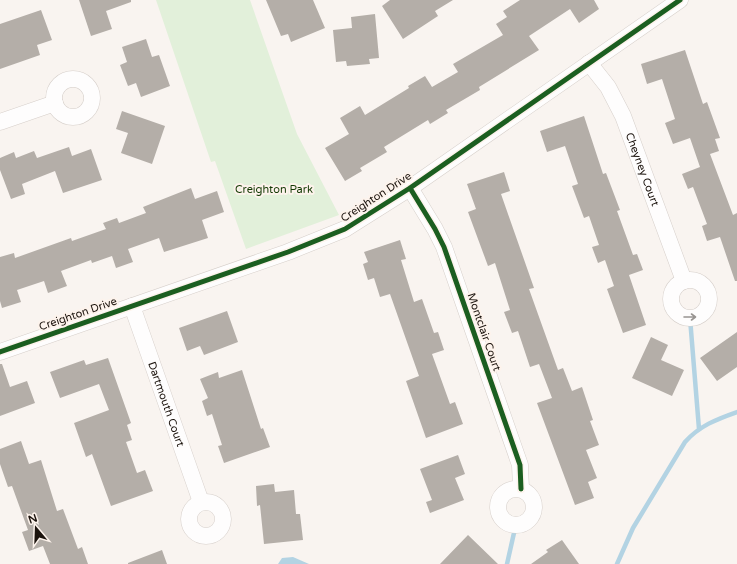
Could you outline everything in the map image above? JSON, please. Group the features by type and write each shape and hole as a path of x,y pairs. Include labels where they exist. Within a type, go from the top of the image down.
{"street":[{"name":"Creighton Drive","path":"0,352 322,239 364,218 410,188 680,0"},
{"name":"Cheyney Court","path":"589,63 608,88 623,116 684,281"},
{"path":"0,122 54,103"},
{"name":"Montclair Court","path":"410,188 431,222 444,247 520,465 521,489"},
{"name":"Dartmouth Court","path":"132,306 201,502"}],"green space":[{"name":"Creighton Park","path":"156,0 250,0 297,134 339,215 246,249 215,161 211,162"}],"water":[{"path":"293,557 309,564 278,564 282,558"}],"building":[{"path":"79,0 131,0 131,2 106,11 112,29 91,36"},
{"path":"266,0 313,0 325,28 291,42 288,34 281,36"},
{"path":"390,0 453,0 435,11 438,16 403,39 382,6"},
{"path":"520,0 594,0 599,9 579,23 570,9 529,36 539,50 479,87 480,90 446,110 448,113 430,124 428,120 384,147 387,152 360,168 362,171 345,181 325,148 349,134 340,118 360,106 365,115 409,88 408,86 425,76 432,87 458,72 453,64 503,35 496,24 507,17 503,11"},
{"path":"41,10 52,40 37,45 40,55 0,69 0,24"},
{"path":"375,14 379,58 369,59 370,64 347,66 346,61 336,62 333,30 352,28 351,17"},
{"path":"146,39 152,57 159,55 170,86 141,97 136,83 128,86 120,65 127,62 122,47"},
{"path":"685,50 703,104 707,102 720,138 715,139 719,151 710,154 733,215 737,213 737,281 735,281 720,237 707,241 702,226 707,224 693,187 688,189 682,174 700,167 690,138 673,144 665,123 675,119 662,79 647,84 641,64"},
{"path":"122,111 165,126 152,164 121,153 128,133 116,129"},
{"path":"584,116 603,174 606,173 620,210 617,211 633,255 637,254 643,270 629,275 646,325 623,333 607,289 614,286 605,260 598,263 592,247 599,245 589,216 584,218 572,186 578,184 565,146 547,152 540,131"},
{"path":"69,147 72,156 91,149 102,180 63,193 55,171 22,184 25,194 11,199 0,170 0,158 14,152 16,158 34,151 37,158"},
{"path":"504,172 510,191 501,194 534,288 529,289 558,370 563,368 572,391 582,387 593,420 590,421 599,445 586,450 597,478 588,482 594,498 575,505 537,403 552,398 539,364 530,367 518,331 512,333 504,312 510,310 495,263 488,266 468,212 476,209 467,184"},
{"path":"191,188 195,199 217,191 224,212 202,220 208,238 164,252 159,238 128,249 133,262 116,268 112,256 92,263 91,260 61,271 67,286 48,293 44,281 17,290 21,302 2,308 0,301 0,257 14,253 15,258 71,238 72,241 106,229 103,223 117,218 119,223 146,213 143,207"},
{"path":"400,240 406,259 401,260 414,302 422,299 434,333 438,332 444,350 432,354 450,404 455,402 463,424 426,438 406,381 419,376 390,294 380,297 374,278 368,280 363,264 368,262 364,252"},
{"path":"227,311 238,342 204,355 200,346 187,351 179,328"},
{"path":"737,332 737,367 717,381 700,358"},
{"path":"651,337 668,345 661,360 684,370 672,396 632,378"},
{"path":"108,358 131,423 127,425 132,440 126,442 137,473 145,470 153,491 111,506 92,454 86,457 74,423 109,410 99,384 60,398 50,372 84,360 86,365"},
{"path":"0,364 2,364 10,387 27,381 35,403 0,416"},
{"path":"242,370 261,429 263,428 270,447 224,463 218,446 222,445 212,414 207,416 202,401 208,398 200,379 218,372 219,378"},
{"path":"21,441 29,464 41,460 57,511 63,509 78,549 82,547 88,564 50,564 43,546 29,551 22,532 28,530 12,486 8,487 0,464 0,449"},
{"path":"458,455 465,474 455,478 464,500 430,513 426,502 432,500 420,469"},
{"path":"274,484 275,492 294,490 296,514 300,514 303,540 264,544 260,505 257,506 256,486"},
{"path":"468,535 498,564 440,564"},
{"path":"562,540 579,564 531,564 548,552 546,550"},
{"path":"162,550 167,564 128,564 128,563"}],"waterway":[{"path":"690,318 699,429"},
{"path":"617,564 633,528 685,442 702,427 715,420 737,412"},
{"path":"507,564 516,524"}],"cycle path":[{"path":"0,352 288,252 345,229 410,188 680,0"},
{"path":"410,188 444,247 520,465 521,489"}]}
